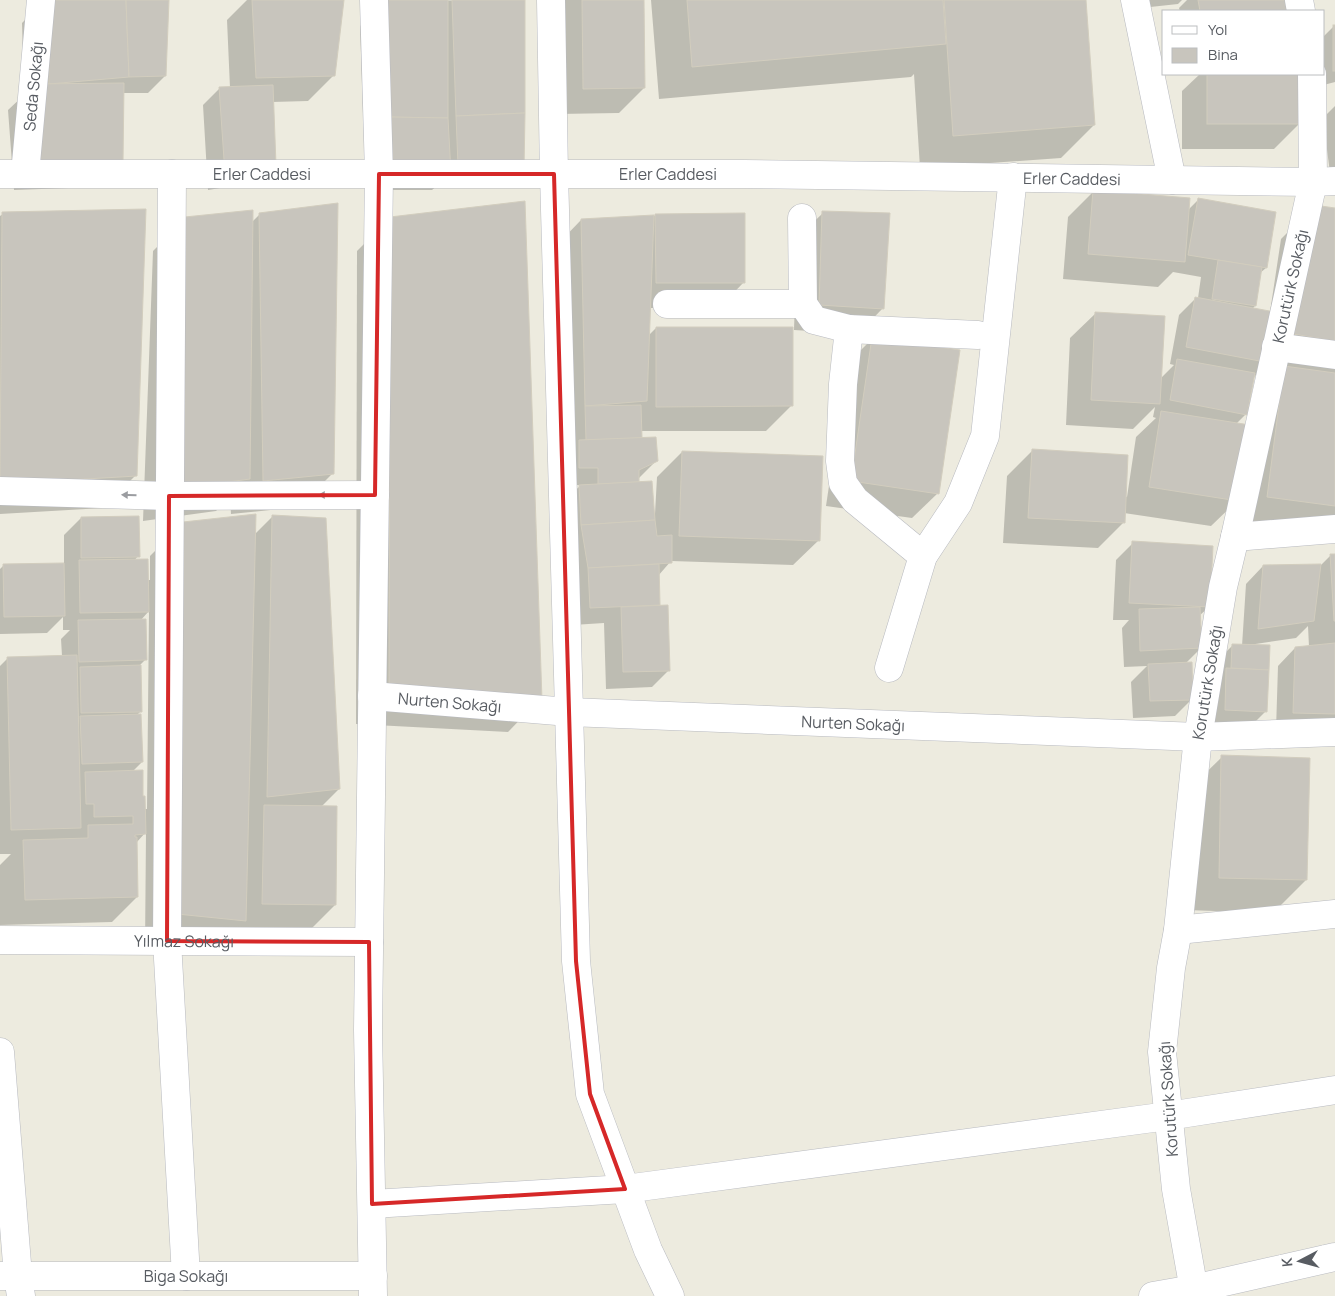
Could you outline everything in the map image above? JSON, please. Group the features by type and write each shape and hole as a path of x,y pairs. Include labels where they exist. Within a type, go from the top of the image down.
{"street":[{"name":"Seda Sokağı","path":"12,174 41,0"},
{"path":"373,1286 368,942 379,174 374,0"},
{"path":"550,0 576,961 590,1094 648,1250 670,1296"},
{"path":"1135,0 1172,180"},
{"name":"Korutürk Sokağı","path":"1194,1292 1176,1189 1162,1052 1171,968 1178,930 1198,737 1223,587 1236,537 1276,347 1324,182 1312,75"},
{"name":"Erler Caddesi","path":"12,174 744,174 1324,182"},
{"path":"172,174 168,496 167,941 186,1276"},
{"path":"889,668 923,556 958,503 985,436 1013,177"},
{"path":"802,218 803,304 814,320 849,328 978,335"},
{"path":"667,304 803,304"},
{"path":"849,328 843,384 840,461 843,483 855,500 923,556"},
{"path":"1276,347 1335,355"},
{"path":"0,491 168,496 375,495"},
{"path":"1236,537 1335,529"},
{"name":"Nurten Sokağı","path":"372,696 569,712 1198,737 1335,732"},
{"path":"1178,930 1335,914"},
{"name":"Yılmaz Sokağı","path":"0,940 368,942"},
{"path":"0,1052 13,1282"},
{"path":"372,1204 625,1189 1168,1116 1335,1090"},
{"path":"1153,1296 1194,1292 1335,1257"},
{"name":"Biga Sokağı","path":"13,1282 186,1276 373,1286"}],"highlighted area":[{"path":"379,174 554,174 576,961 590,1094 625,1189 372,1204 369,942 167,941 169,496 375,495"}],"building":[{"path":"47,0 126,0 129,77 49,84"},
{"path":"126,0 169,0 166,76 129,77"},
{"path":"252,0 344,0 335,76 256,78"},
{"path":"385,0 448,0 448,118 389,117"},
{"path":"452,0 525,0 525,113 456,116"},
{"path":"582,0 644,0 645,88 583,89"},
{"path":"687,0 943,0 946,44 692,67"},
{"path":"944,0 1086,0 1095,125 953,136"},
{"path":"1198,0 1285,0 1287,10 1200,10"},
{"path":"1333,25 1335,25 1335,71 1333,71"},
{"path":"1207,75 1301,75 1301,124 1207,124"},
{"path":"124,83 123,162 39,165 33,84"},
{"path":"273,85 276,165 225,174 219,87"},
{"path":"525,113 524,169 458,165 456,116"},
{"path":"389,117 448,118 451,174 389,174"},
{"path":"1093,190 1190,198 1185,262 1088,254"},
{"path":"1198,198 1276,212 1267,268 1188,255"},
{"path":"525,201 542,700 389,691 390,217"},
{"path":"338,203 334,474 263,481 259,213"},
{"path":"1314,205 1335,208 1335,341 1293,334"},
{"path":"146,209 137,476 0,484 2,212"},
{"path":"253,210 250,479 175,489 185,217"},
{"path":"822,211 890,213 884,309 819,305"},
{"path":"745,213 745,283 656,283 655,214"},
{"path":"654,215 647,401 585,406 581,219"},
{"path":"1218,260 1262,267 1256,306 1212,299"},
{"path":"1195,297 1280,313 1270,363 1186,347"},
{"path":"1095,312 1165,316 1160,404 1091,400"},
{"path":"656,327 793,327 793,406 656,407"},
{"path":"872,337 960,350 939,494 851,481"},
{"path":"1177,359 1255,373 1247,415 1170,400"},
{"path":"1284,366 1335,373 1335,506 1267,497"},
{"path":"641,405 642,438 586,440 585,406"},
{"path":"1161,411 1250,425 1238,501 1149,487"},
{"path":"656,437 658,461 639,470 639,482 598,484 598,468 579,468 579,440"},
{"path":"1032,449 1128,455 1125,523 1028,518"},
{"path":"682,451 823,456 820,541 679,536"},
{"path":"652,481 655,520 581,525 579,485"},
{"path":"256,514 246,921 177,914 183,522"},
{"path":"272,515 326,518 340,789 267,797"},
{"path":"139,516 140,557 81,558 81,517"},
{"path":"655,520 657,536 672,535 672,563 588,568 581,525"},
{"path":"1132,541 1213,546 1210,607 1129,603"},
{"path":"1330,554 1335,554 1335,621 1334,621"},
{"path":"148,559 149,612 80,613 79,560"},
{"path":"64,563 65,616 4,617 3,564"},
{"path":"659,564 660,605 590,608 588,568"},
{"path":"1321,564 1314,621 1258,629 1263,565"},
{"path":"668,605 670,671 623,672 621,607"},
{"path":"1200,607 1202,648 1140,651 1139,609"},
{"path":"146,619 147,660 79,662 78,620"},
{"path":"1335,643 1335,714 1293,713 1295,647"},
{"path":"1232,644 1270,645 1269,670 1231,668"},
{"path":"77,655 81,828 11,830 7,657"},
{"path":"1192,662 1193,700 1150,701 1148,664"},
{"path":"141,665 142,712 81,713 80,667"},
{"path":"1226,668 1269,670 1267,712 1225,710"},
{"path":"141,714 143,762 82,764 80,716"},
{"path":"1221,755 1310,758 1307,880 1219,878"},
{"path":"143,770 146,834 135,835 137,837 138,897 25,900 23,840 88,838 88,825 133,824 133,816 94,817 94,804 86,804 85,772"},
{"path":"264,805 337,806 336,905 262,904"}]}
